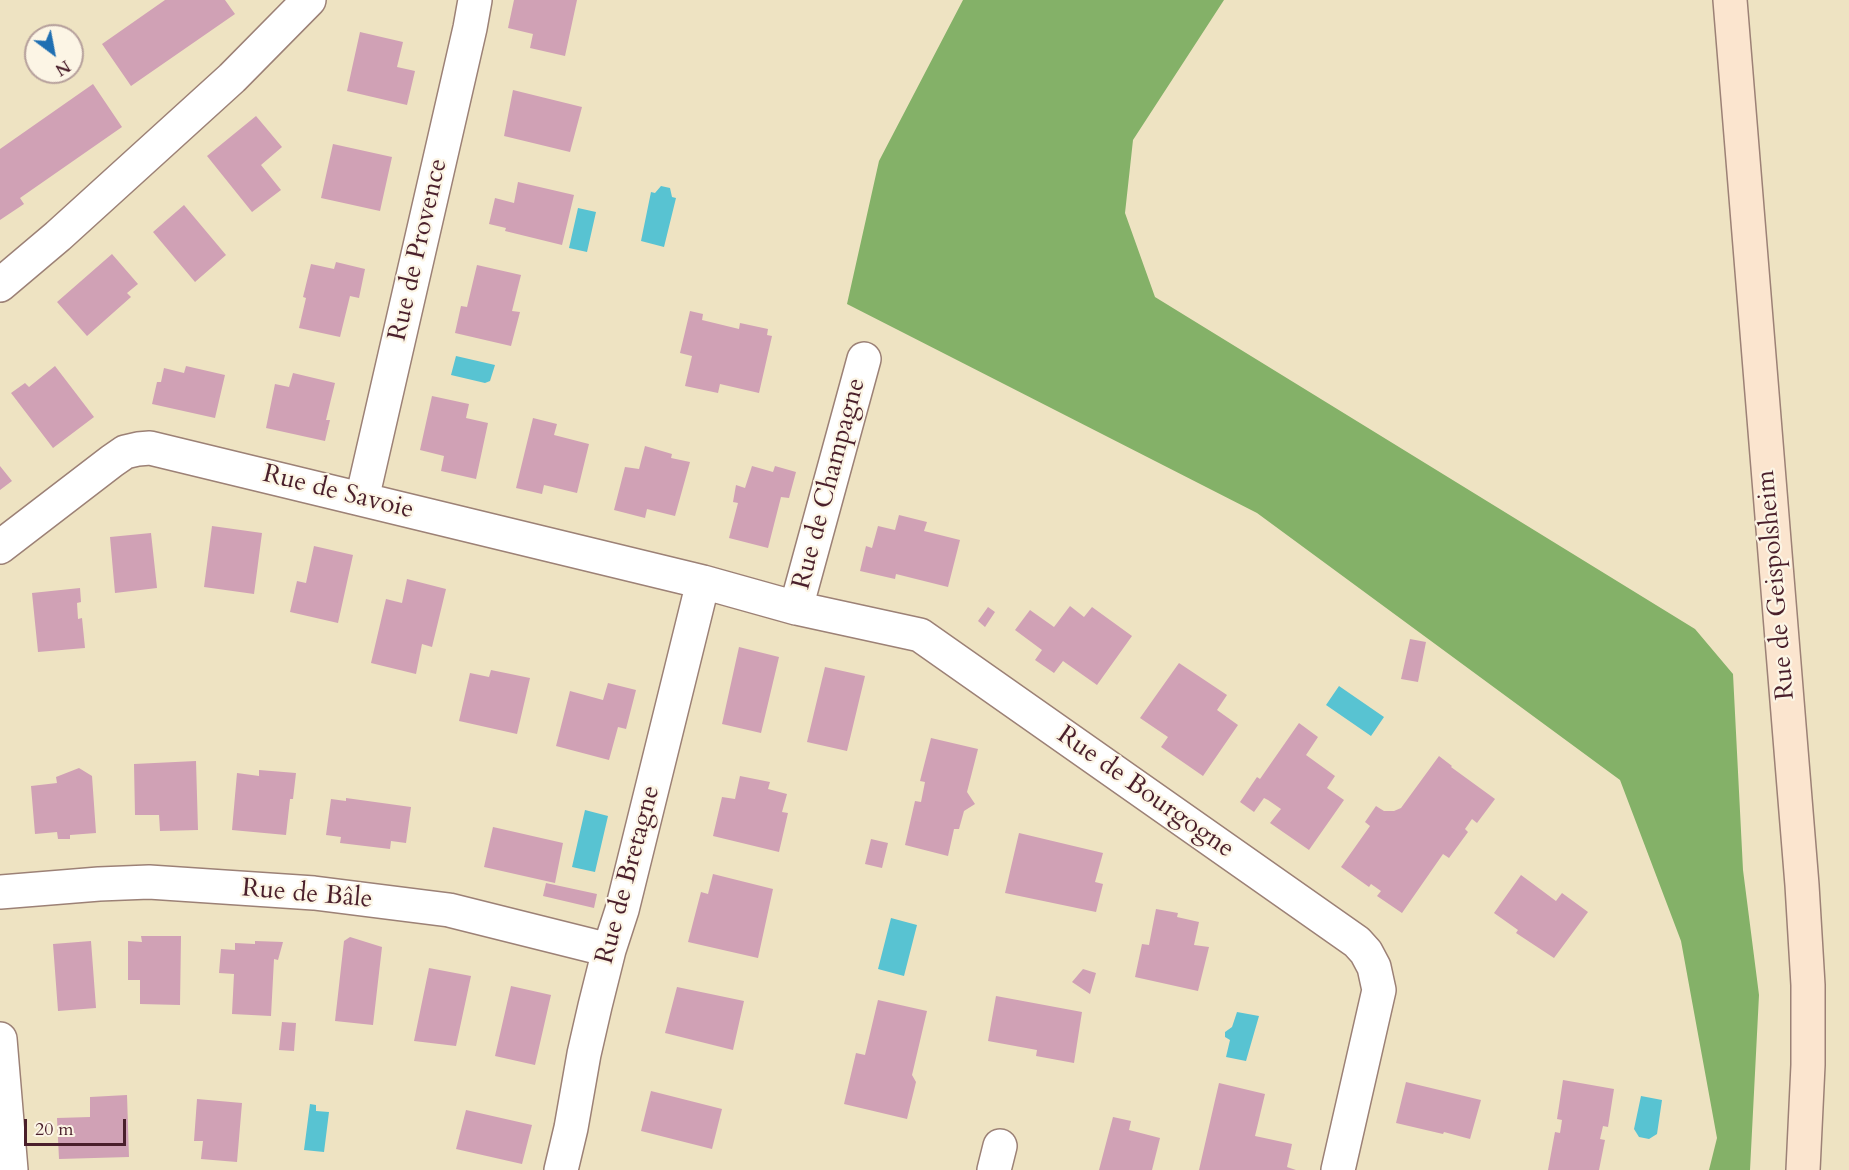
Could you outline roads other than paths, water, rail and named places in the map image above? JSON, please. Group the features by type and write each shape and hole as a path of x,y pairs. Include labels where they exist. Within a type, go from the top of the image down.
{"main road":[{"name":"Rue de Geispolsheim","path":"1730,0 1802,885 1808,985 1808,1065 1803,1170"}],"street":[{"path":"0,285 58,236 232,78 309,0"},
{"name":"Rue de Provence","path":"362,499 475,0"},
{"name":"Rue de Champagne","path":"796,608 864,359"},
{"name":"Rue de Savoie","path":"0,547 125,452 150,448 703,582"},
{"name":"Rue de Bourgogne","path":"703,582 796,608 920,635 1357,942 1372,960 1377,978 1378,997 1338,1170"},
{"name":"Rue de Bretagne","path":"561,1170 572,1128 584,1054 609,950 622,910 703,582"},
{"name":"Rue de Bâle","path":"0,892 149,882 314,893 449,910 609,950"},
{"path":"0,1038 11,1170"}],"water":[{"path":"661,186 670,188 672,197 676,198 664,247 641,241 651,192 655,193"},
{"path":"578,208 596,212 587,252 569,248"},
{"path":"456,356 495,365 490,381 485,383 451,375"},
{"path":"1339,686 1384,717 1371,736 1326,705"},
{"path":"585,810 608,816 595,872 572,867"},
{"path":"891,918 917,925 904,976 878,969"},
{"path":"1237,1012 1259,1016 1246,1061 1226,1057 1230,1040 1225,1037 1225,1032 1232,1027"},
{"path":"1641,1096 1662,1100 1657,1134 1649,1139 1639,1137 1634,1129"},
{"path":"310,1104 316,1105 316,1111 329,1112 324,1152 304,1150"}]}
